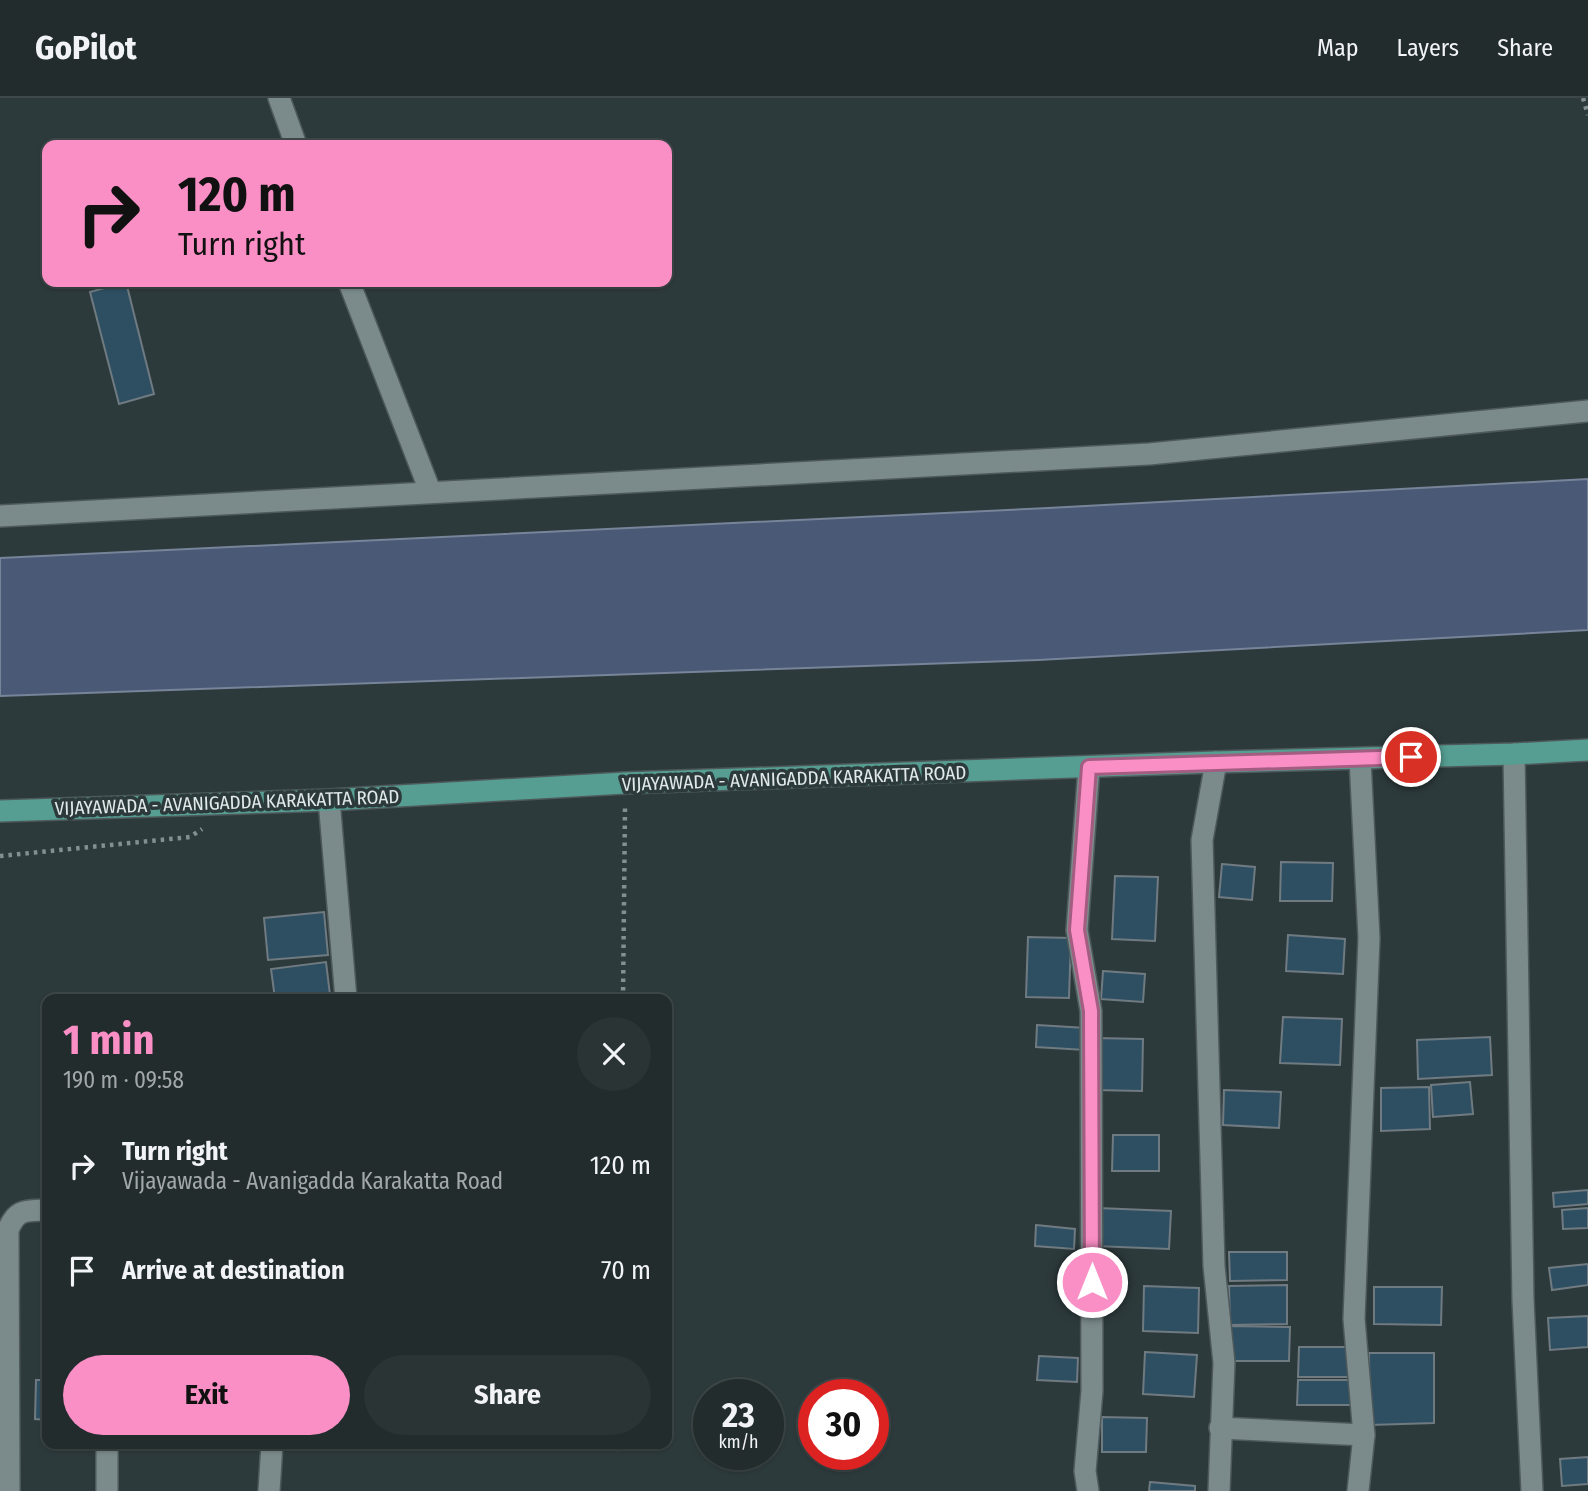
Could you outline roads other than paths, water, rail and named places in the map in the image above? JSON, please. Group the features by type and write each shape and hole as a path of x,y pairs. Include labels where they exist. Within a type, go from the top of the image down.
{"main road":[{"name":"VIJAYAWADA - AVANIGADDA KARAKATTA ROAD","path":"0,811 330,800 625,783 1588,750"}],"street":[{"path":"279,98 294,140"},
{"path":"351,287 430,491"},
{"path":"0,516 1149,454 1588,411"},
{"path":"1514,754 1523,1287 1532,1491"},
{"path":"1358,1491 1364,1434 1354,1319 1369,938 1360,759"},
{"path":"1216,762 1202,840 1214,1266 1224,1363 1219,1491"},
{"path":"1088,1491 1085,1471 1092,1391 1091,1011 1077,930 1089,767"},
{"path":"330,800 346,994"},
{"path":"9,1491 8,1230 13,1218 24,1211 42,1210"},
{"path":"1220,1428 1364,1434"},
{"path":"107,1449 107,1491"},
{"path":"269,1491 272,1449"}],"water":[{"path":"1588,479 1588,630 1038,660 0,696 0,558 1048,508"}]}
